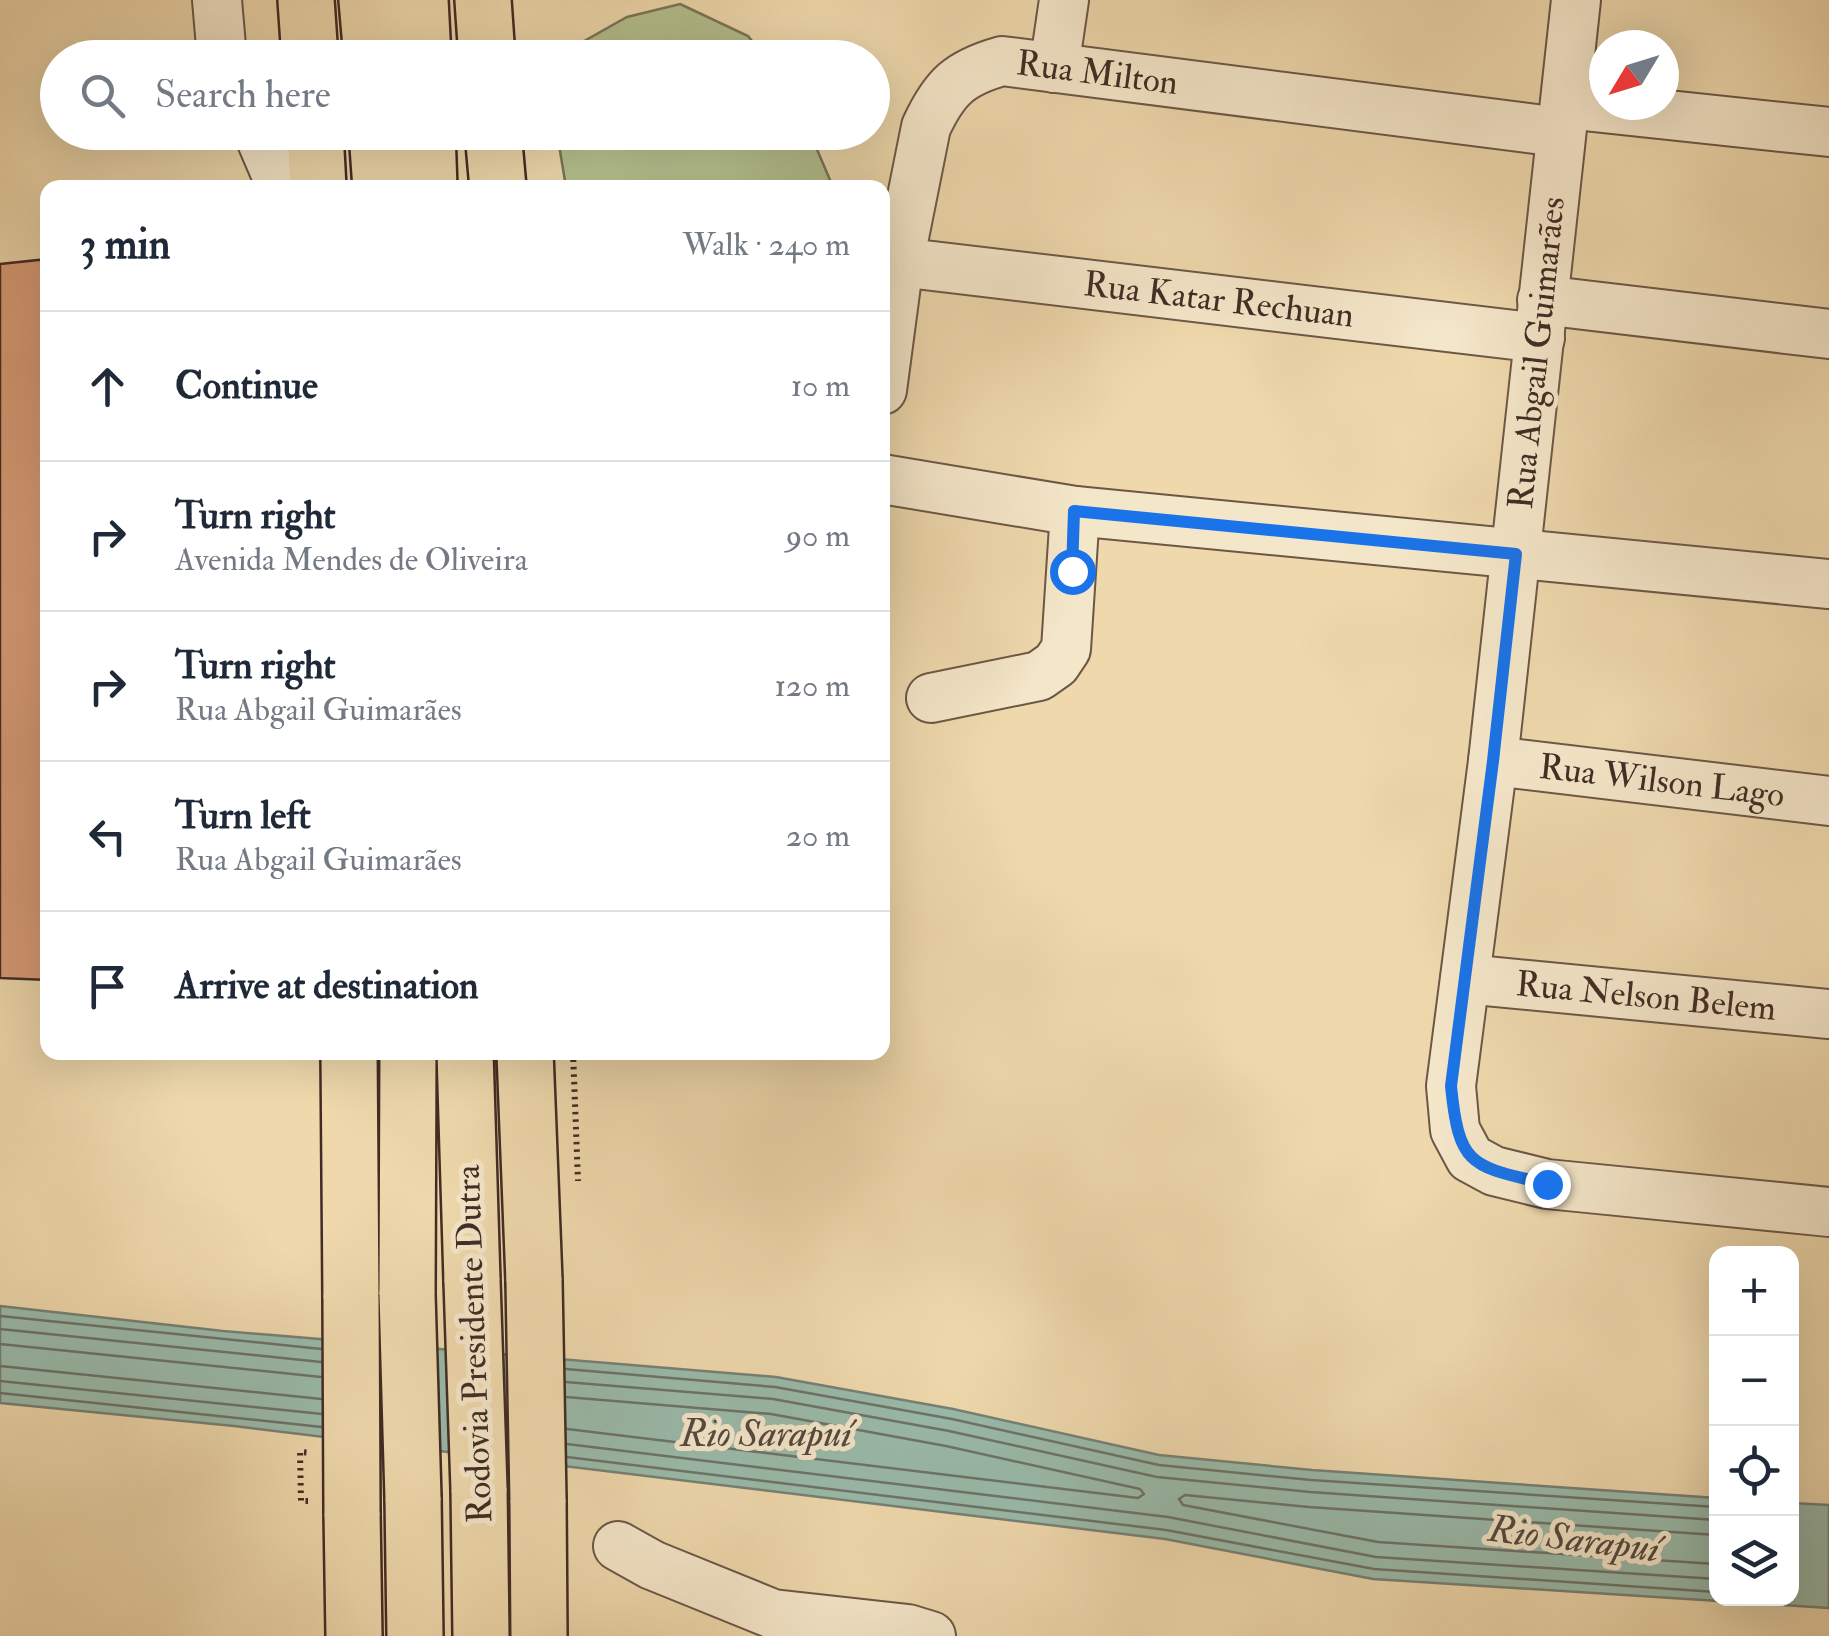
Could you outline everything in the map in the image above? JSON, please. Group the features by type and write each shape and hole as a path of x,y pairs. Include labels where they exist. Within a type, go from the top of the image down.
{"highway":[{"path":"306,0 309,40"},
{"path":"368,0 371,40"},
{"path":"420,0 422,40"},
{"path":"483,0 486,40"},
{"path":"315,150 317,180"},
{"path":"379,150 381,180"},
{"path":"428,150 430,180"},
{"path":"495,150 497,180"},
{"path":"349,1060 351,1298 327,1507 354,1636"},
{"name":"Rodovia Presidente Dutra","path":"408,1060 407,1294 415,1636"},
{"name":"Rodovia Presidente Dutra","path":"465,1060 481,1636"},
{"path":"525,1060 534,1281 539,1636"}],"street":[{"path":"217,0 220,40"},
{"path":"1054,68 1064,0"},
{"name":"Rua Abgail Guimarães","path":"1576,0 1493,761 1451,1086 1455,1130 1470,1158 1494,1171 1547,1184 1829,1212"},
{"name":"Rua Milton","path":"890,330 926,126 936,106 970,70 1002,62 1562,118 1829,132"},
{"path":"266,150 279,180"},
{"name":"Rua Katar Rechuan","path":"899,262 1541,319 1829,334"},
{"path":"894,473 1074,511 1829,584"},
{"path":"930,698 1040,676 1056,664 1066,649 1074,511"},
{"name":"Rua Wilson Lago","path":"1493,761 1829,801"},
{"name":"Rua Nelson Belem","path":"1464,979 1829,1014"},
{"path":"618,1546 772,1625 908,1628 931,1636"}],"path":[{"path":"300,1452 327,1507"}],"green space":[{"path":"680,4 751,40 586,40 627,17"},
{"path":"560,150 817,150 830,180 565,180"}],"water":[{"name":"Rio Sarapuí","path":"0,1306 223,1331 776,1377 953,1409 1159,1455 1312,1470 1709,1498 1709,1600 1373,1579 1165,1539 234,1426 0,1403"},
{"name":"Rio Sarapuí","path":"1799,1503 1829,1505 1829,1608 1798,1606"}],"building":[{"path":"40,260 40,980 0,978 0,264"}],"route":[{"path":"1072,571 1074,511 1516,554 1451,1086 1455,1130 1470,1158 1494,1171 1547,1184"}]}
